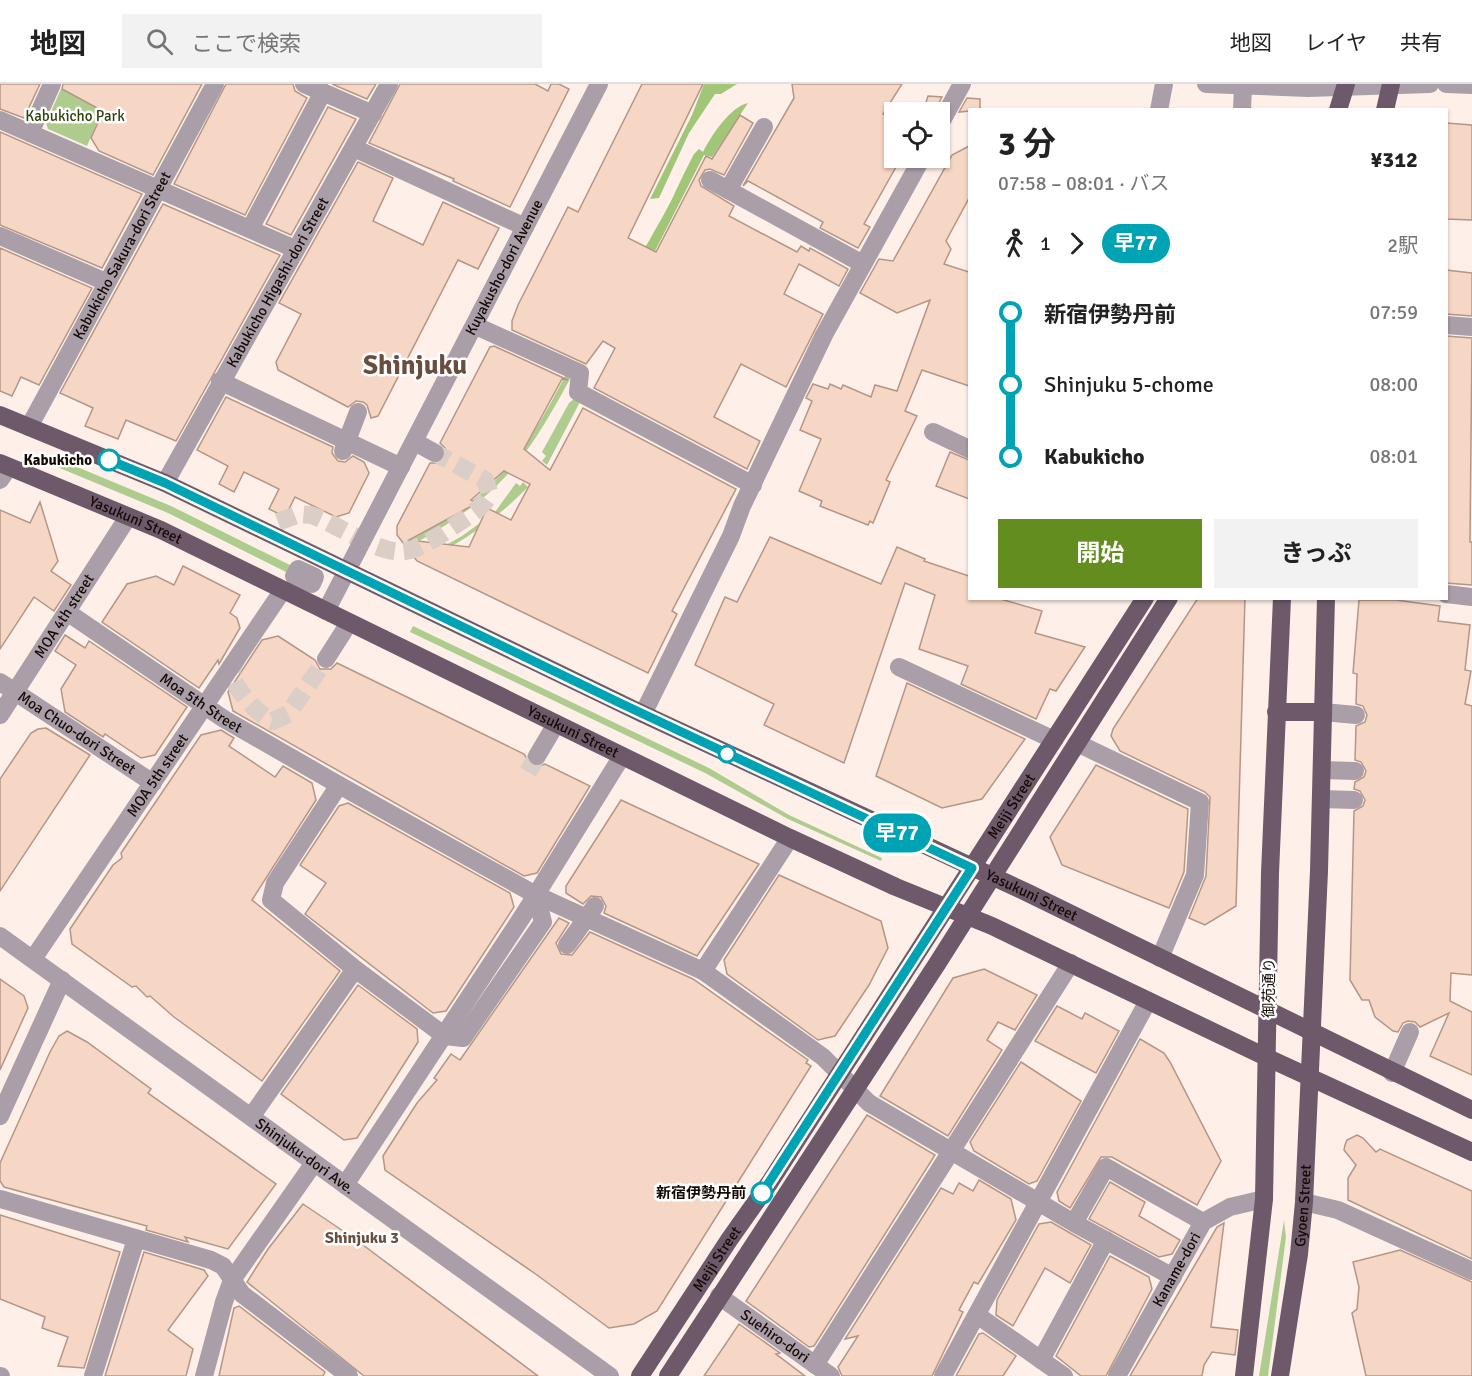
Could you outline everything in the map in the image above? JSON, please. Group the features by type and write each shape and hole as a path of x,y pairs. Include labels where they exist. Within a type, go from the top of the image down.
{"main road":[{"path":"1385,108 1391,85"},
{"path":"1339,108 1346,86"},
{"name":"Yasukuni Street","path":"0,415 165,483 643,714 1160,958 1472,1110"},
{"name":"Yasukuni Street","path":"3,470 128,517 790,837 1071,963 1268,1058 1472,1152"},
{"name":"Meiji Street","path":"640,1376 840,1074 1144,600"},
{"name":"Meiji Street","path":"668,1376 968,916 1168,600"},
{"name":"御苑通り","path":"1244,1376 1264,1199 1276,712 1282,600"},
{"path":"1311,1033 1321,799 1326,600"},
{"path":"1276,712 1323,712"},
{"name":"Gyoen Street","path":"1280,1376 1298,1265 1304,1202 1311,1033"}],"street":[{"path":"30,133 52,84"},
{"name":"Kabukicho Sakura-dori Street","path":"29,427 215,84"},
{"name":"Kabukicho Higashi-dori Street","path":"165,483 220,381 389,84"},
{"name":"Kuyakusho-dori Avenue","path":"326,611 476,326 599,84"},
{"path":"950,106 962,84"},
{"path":"1159,108 1164,84"},
{"path":"1206,84 1243,87 1430,84"},
{"path":"1446,84 1472,85"},
{"path":"250,229 315,87 373,114"},
{"path":"1242,108 1243,87"},
{"path":"0,120 295,249"},
{"path":"728,190 764,127"},
{"path":"354,148 525,227"},
{"path":"643,714 731,536 824,335 915,168"},
{"path":"710,180 862,264"},
{"path":"0,236 106,282"},
{"path":"1448,325 1472,327"},
{"path":"476,326 580,373 578,392 753,485"},
{"path":"220,381 401,467"},
{"path":"343,451 358,412"},
{"path":"933,432 968,449"},
{"path":"415,442 435,453"},
{"name":"MOA 4th street","path":"0,715 8,687 67,612 128,517"},
{"name":"MOA 5th street","path":"33,959 283,591"},
{"path":"1448,594 1472,597"},
{"name":"Moa 5th Street","path":"67,612 205,706 339,785 536,895 703,971 823,1057 869,1103 1074,1223 1173,1277"},
{"path":"326,659 349,623"},
{"path":"899,667 1054,740"},
{"name":"Moa Chuo-dori Street","path":"8,687 153,783"},
{"path":"1323,712 1356,715"},
{"path":"537,756 556,724"},
{"path":"1077,742 1200,802 1195,875 1160,958"},
{"path":"345,1185 445,1036 622,756"},
{"path":"1322,770 1355,771"},
{"path":"339,785 275,883 271,900 355,969 445,1036"},
{"path":"1321,799 1354,800"},
{"path":"703,971 790,837"},
{"path":"567,945 595,906"},
{"name":"Shinjuku-dori Ave.","path":"0,936 610,1376"},
{"path":"816,1365 1071,963"},
{"path":"251,1117 355,969"},
{"path":"0,1116 62,980"},
{"path":"943,1376 1148,1001"},
{"path":"1392,1073 1410,1032"},
{"path":"204,1376 232,1280 314,1163"},
{"path":"1074,1223 1106,1167 1203,1222"},
{"path":"0,1199 211,1260 223,1266 242,1294 349,1376"},
{"name":"Kaname-dori","path":"1117,1376 1203,1222 1230,1207 1264,1199"},
{"path":"1304,1202 1338,1210 1472,1271"},
{"path":"93,1376 136,1239"},
{"path":"1041,1360 1106,1240"},
{"name":"Suehiro-dori","path":"719,1296 831,1376"},
{"path":"977,1315 1064,1376"}],"green space":[{"path":"704,84 737,84 721,94 715,94 689,133 659,198 650,199 692,115"},
{"name":"Kabukicho Park","path":"61,89 73,94 110,92 87,146 48,129 46,123"},
{"path":"748,103 712,157 704,155 607,345 613,313 622,293 694,154 699,149 703,152 728,116"},
{"path":"567,372 570,379 553,409 521,458 504,478 464,513 408,547 405,543 462,508 502,473 535,430"},
{"path":"574,399 581,400 547,465 542,461 546,456 542,452 569,403"},
{"path":"53,457 171,506 298,569 294,576 168,513 50,464"},
{"path":"523,482 528,487 491,520 451,547 421,563 419,560 462,536 495,512 516,483 520,486"},
{"path":"413,626 709,768 789,815 882,858 881,861 788,819 705,773 410,632"},
{"path":"1284,1220 1286,1237 1268,1376 1259,1376"}],"building":[{"path":"0,84 40,84 24,118 0,109"},
{"path":"63,84 202,84 153,175 99,151 91,138 103,111 62,89"},
{"path":"226,84 293,84 295,91 307,98 245,215 174,184"},
{"path":"332,84 376,84 367,99"},
{"path":"400,84 535,84 548,91 551,84 559,84 569,89 510,207 453,181 454,179 369,143"},
{"path":"642,84 703,84 628,238 656,252 706,156 712,159 740,115 753,123 724,175 710,169 705,170 699,180 701,186 734,206 729,216 797,252 801,246 809,251 810,248 848,269 839,286 799,264 784,294 823,314 786,387 741,364 714,417 760,441 747,469 594,388 615,348 603,341 586,364 512,330 512,321 518,305 568,207 578,212"},
{"path":"792,84 902,84 891,102 884,102 883,114 884,168 895,168 864,224 870,227 858,248 820,228 823,222 748,181 743,186 794,98"},
{"path":"928,96 942,97 939,102 926,102"},
{"path":"967,98 980,99 980,108 968,108 968,111 959,112"},
{"path":"328,107 356,119 291,235 266,224"},
{"path":"1448,123 1472,125 1472,220 1448,219"},
{"path":"0,132 142,194 102,268 0,225"},
{"path":"968,147 968,200 946,241 951,249 944,264 968,272 968,386 922,370 905,411 917,416 886,480 890,482 873,523 870,521 868,525 820,506 822,501 799,491 821,439 800,430 812,401 806,398 813,384 828,389 830,384 841,389 843,385 871,397 875,385 897,391 930,300 897,313 860,293 879,259 893,261 945,168 950,168 952,155"},
{"path":"358,162 393,178 373,221 423,245 443,202 499,228 478,269 458,260 378,416 371,418 367,405 363,402 356,401 348,407 278,370 276,362 301,314 279,303"},
{"path":"163,204 280,255 176,441 126,420 118,439 85,426 93,408 60,393"},
{"path":"0,248 92,288 39,385 21,377 12,396 0,391"},
{"path":"1448,270 1472,273 1472,316 1448,314"},
{"path":"1448,336 1472,338 1470,542 1472,542 1472,585 1448,583"},
{"path":"494,346 568,380 562,379 524,449 550,470 583,408 736,489 672,611 677,614 648,673 417,561 397,535 397,526 430,463 440,463 445,458 445,448 440,443 490,347","holes":["504,471 530,484 511,520 487,508 469,547 409,540 477,503 471,500"]},
{"path":"226,397 333,447 332,453 338,461 345,462 353,456 364,462 369,473 349,513 336,517 295,497 285,517 269,509 279,489 244,472 234,492 219,484 228,466 197,450"},
{"path":"950,452 968,460 968,499 936,486"},
{"path":"40,502 58,561 51,571 71,585 54,611 34,597 0,649 0,510 30,523"},
{"path":"770,537 881,584 897,547 925,559 924,561 968,576 968,600 1004,600 1042,611 1035,633 1085,647 1056,691 1050,689 1036,719 961,684 968,666 919,649 935,595 905,583 844,763 764,725 774,704 695,665 725,597 737,602"},
{"path":"183,566 240,595 230,613 237,618 240,628 219,664 218,660 199,688 102,622 127,584 156,576 174,585"},
{"path":"1197,600 1245,600 1236,906 1205,925 1189,918 1206,876 1210,797 1205,792 1120,751 1111,736 1113,729"},
{"path":"1359,600 1396,600 1440,606 1438,621 1470,625 1465,670 1471,671 1465,704 1472,706 1472,975 1451,973 1450,1001 1472,1012 1472,1075 1430,1056 1449,1013 1420,1027 1415,1022 1408,1021 1403,1023 1398,1032 1393,1031 1375,1017 1369,1000 1362,1000 1350,980 1354,811 1363,806 1365,800 1360,791 1354,789 1355,782 1364,777 1366,771 1361,762 1355,760 1356,726 1365,722 1367,715 1363,706 1356,704 1357,674 1353,673"},
{"path":"65,635 85,648 89,641 187,707 155,755 141,758 105,734 103,737 65,712 61,689 76,665 55,651"},
{"path":"278,636 315,660 320,669 331,669 337,663 524,754 532,766 545,764 590,786 537,873 524,876 233,711 228,692 262,640"},
{"path":"907,683 1025,739 982,799 942,808 876,776"},
{"path":"46,728 90,755 0,891 0,779 31,733"},
{"path":"221,730 234,738 229,746 275,777 283,766 312,783 316,800 252,900 340,971 262,1081 174,1017 150,996 147,997 136,986 132,987 72,944 70,929 113,865 122,858 121,853 201,735"},
{"path":"1096,765 1188,809 1184,872 1169,908 1062,865 1050,837"},
{"path":"621,800 759,864 697,956 604,913 606,906 601,897 591,896 583,904 566,893 566,886"},
{"path":"348,803 510,893 514,907 446,1011 433,1013 305,914 326,883 300,865 339,806"},
{"path":"779,875 881,921 888,948 869,985 835,1036 818,1040 727,974 724,960"},
{"path":"559,918 569,923 556,943 561,954 572,955 590,932 693,979 808,1060 806,1063 811,1066 657,1311 634,1324 609,1328 537,1275 385,1170 383,1156 417,1103 437,1080 434,1078 451,1054 460,1060"},
{"path":"984,969 1037,995 1015,1030 998,1022 987,1040 1002,1050 948,1136 880,1096 953,978"},
{"path":"0,979 24,996 28,1008 0,1070"},
{"path":"358,985 417,1029 418,1042 357,1138 344,1140 281,1094"},
{"path":"1057,1006 1082,1019 1085,1013 1119,1031 1096,1073 1035,1041"},
{"path":"67,1031 87,1042 151,1089 148,1093 276,1184 228,1249 185,1237 188,1242 146,1230 147,1226 4,1187 0,1181 0,1163 50,1052 59,1036"},
{"path":"1140,1039 1164,1053 1170,1062 1221,1161 1197,1205 1112,1157 1101,1157 1070,1208 1059,1201 1057,1192"},
{"path":"1021,1062 1081,1101 1037,1181 1029,1184 974,1151 970,1142"},
{"path":"867,1115 935,1155 814,1346 809,1347 746,1301"},
{"path":"1357,1135 1376,1152 1380,1149 1472,1191 1472,1259 1348,1200 1348,1178 1356,1165 1344,1150 1347,1140"},
{"path":"979,1180 1011,1199 1016,1220 978,1284 974,1282 959,1310 963,1312 932,1376 842,1376 838,1367 858,1336 845,1339 941,1188 953,1194 959,1183 973,1191"},
{"path":"1110,1182 1145,1202 1139,1216 1180,1240 1172,1254 1159,1257 1089,1219"},
{"path":"303,1204 355,1239 538,1376 364,1376 247,1282 268,1249"},
{"path":"0,1215 120,1252 84,1368 58,1366 68,1337 42,1328 45,1317 0,1299"},
{"path":"1051,1222 1091,1245 1070,1283 1045,1268 1013,1326 996,1315 997,1300 1039,1224"},
{"path":"1224,1223 1211,1327 1238,1330 1235,1355 1212,1352 1204,1365 1202,1376 1130,1376 1217,1227"},
{"path":"1400,1250 1472,1282 1472,1376 1366,1376 1352,1313 1357,1309 1359,1287 1353,1262"},
{"path":"144,1252 204,1270 208,1276 168,1330 193,1349 186,1376 105,1376"},
{"path":"1110,1256 1149,1277 1152,1289 1106,1376 1081,1376 1056,1356"},
{"path":"239,1306 325,1372 323,1376 219,1376 234,1308"},
{"path":"739,1324 780,1353 776,1354 805,1376 704,1376"},
{"path":"983,1333 1016,1356 1003,1376 956,1376 979,1334"}],"tunnel":[{"path":"278,522 299,514 311,515 384,549 406,551 419,547 470,515 484,503 490,494 485,480 435,453"},
{"path":"238,657 232,670 234,681 255,709 273,721 288,714 326,659"},
{"path":"528,772 537,756"}],"bus line":[{"name":"早77","path":"109,460 165,483 622,704 972,868 762,1193"}],"place":[{"name":"Kabukicho","path":"109,460"},
{"name":"新宿伊勢丹前","path":"762,1193"}],"district":[{"name":"Shinjuku","path":"415,365"},
{"name":"Shinjuku 3","path":"362,1238"}]}
